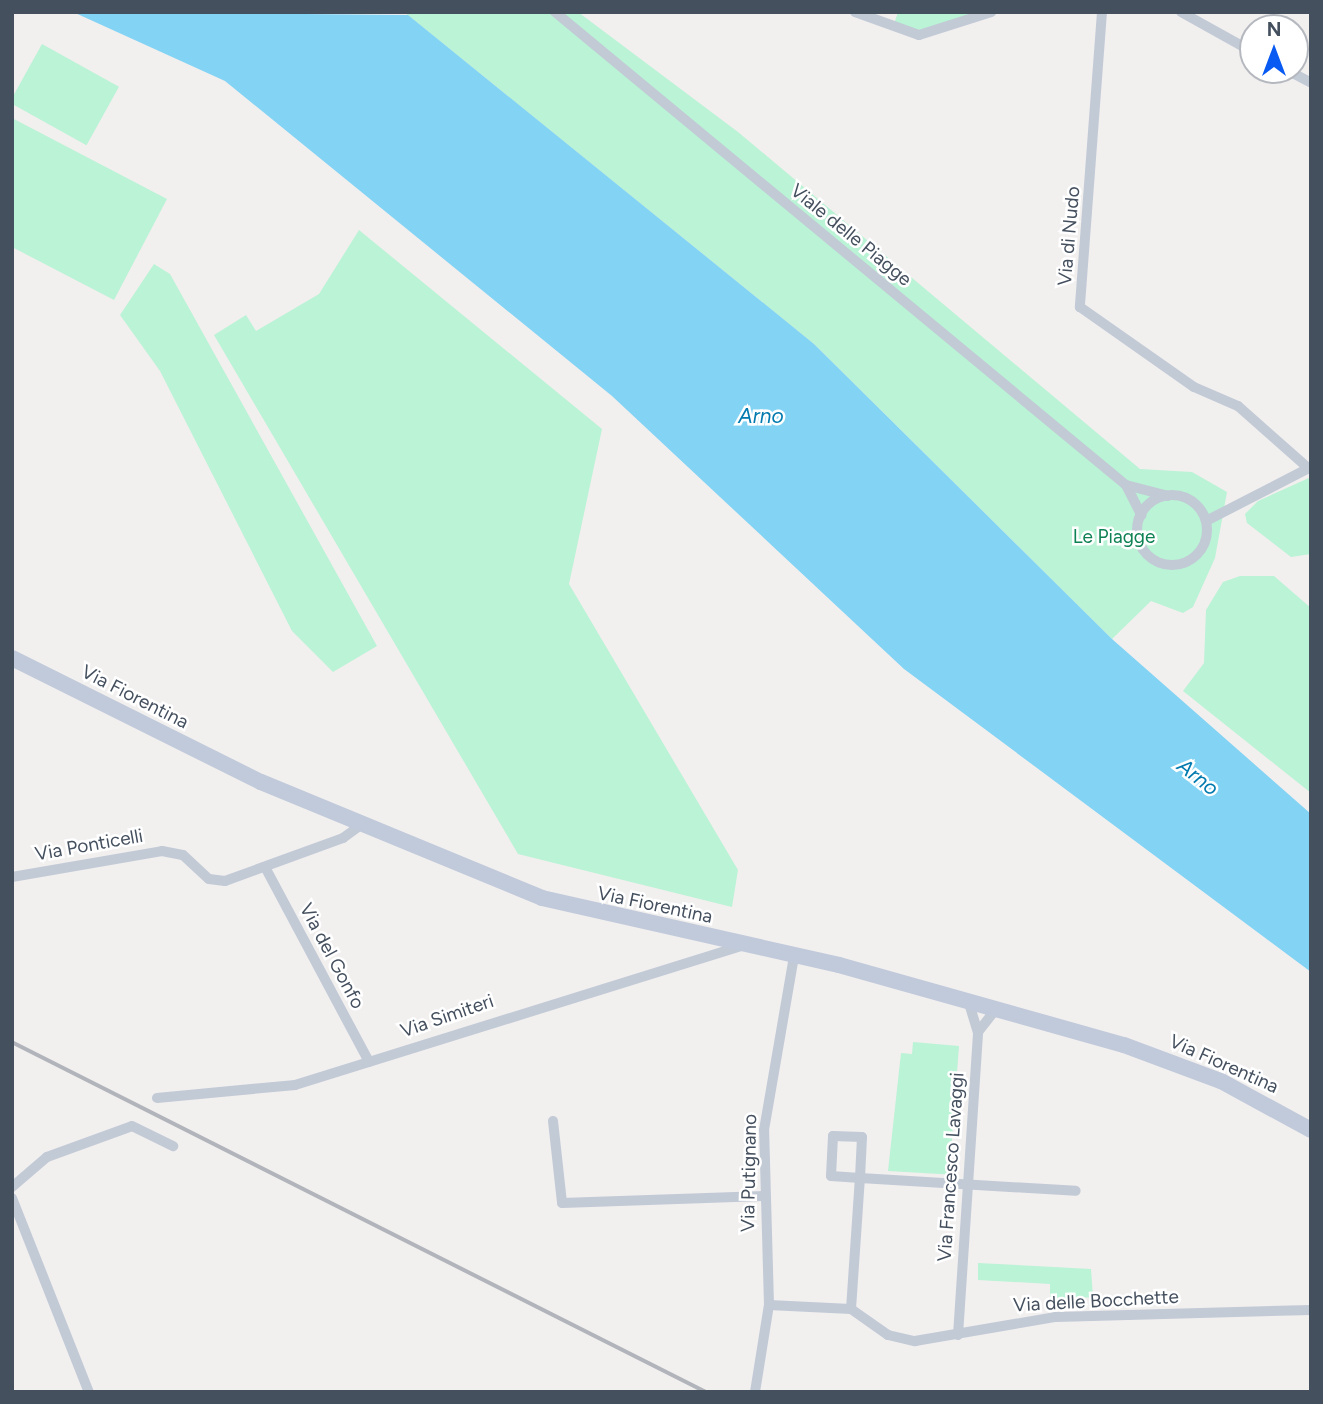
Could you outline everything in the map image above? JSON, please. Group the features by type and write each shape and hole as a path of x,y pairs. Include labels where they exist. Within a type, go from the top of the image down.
{"main road":[{"name":"Via Fiorentina","path":"12,658 208,758 361,825 565,906 794,956 998,1008 1187,1066 1311,1130"}],"street":[{"name":"Viale delle Piagge","path":"555,12 1126,485 1141,515"},
{"path":"855,12 919,35 990,12"},
{"name":"Via di Nudo","path":"1102,12 1080,307 1194,387 1238,406 1310,468"},
{"path":"1181,12 1239,44"},
{"path":"1206,521 1191,501 1168,496 1141,515 1143,550 1171,565 1197,554 1206,521 1310,468"},
{"name":"Viale delle Piagge","path":"1126,485 1168,496"},
{"name":"Via Ponticelli","path":"12,877 162,851 183,855 213,881 265,867 361,825"},
{"name":"Via del Gonfo","path":"265,867 369,1062"},
{"name":"Via Simiteri","path":"157,1098 271,1089 369,1062 508,1013 720,957 744,945"},
{"name":"Via Putignano","path":"755,1392 769,1305 765,1118 794,956"},
{"path":"968,1000 978,1032"},
{"path":"978,1032 998,1008"},
{"name":"Via Francesco Lavaggi","path":"958,1335 978,1032"},
{"path":"553,1121 562,1203 765,1196"},
{"path":"12,1186 47,1157 132,1126 173,1146"},
{"path":"851,1310 860,1178 862,1138 833,1136 831,1176 860,1178 967,1185 1076,1191"},
{"path":"12,1198 89,1392"},
{"name":"Via delle Bocchette","path":"769,1305 851,1310 903,1340 958,1335 1056,1317 1311,1310"}],"green space":[{"name":"Le Piagge","path":"404,12 578,12 738,132 1140,469 1192,472 1227,492 1215,558 1193,607 1183,613 1151,601 1112,639 814,344"},
{"path":"898,12 973,14 920,30 894,24"},
{"path":"42,44 119,87 86,145 12,104 12,98"},
{"path":"12,118 167,199 114,300 12,247"},
{"path":"359,230 602,429 569,584 738,870 732,907 518,854 214,335 246,315 256,331 319,294"},
{"path":"154,264 170,274 377,646 333,672 292,631 160,371 120,315"},
{"path":"1311,477 1311,554 1291,557 1247,523 1245,514 1258,501"},
{"path":"1240,576 1274,576 1311,608 1311,793 1183,691 1204,663 1206,610 1223,582"},
{"path":"913,1042 959,1046 950,1167 957,1175 888,1171 901,1053 912,1054"},
{"path":"978,1263 1091,1269 1093,1297 1050,1300 1050,1284 978,1280"}],"water":[{"name":"Arno","path":"73,12 408,15 814,344 1112,639 1311,814 1311,972 904,669 612,396 225,81"}],"railway":[{"path":"12,1042 706,1392"}]}
